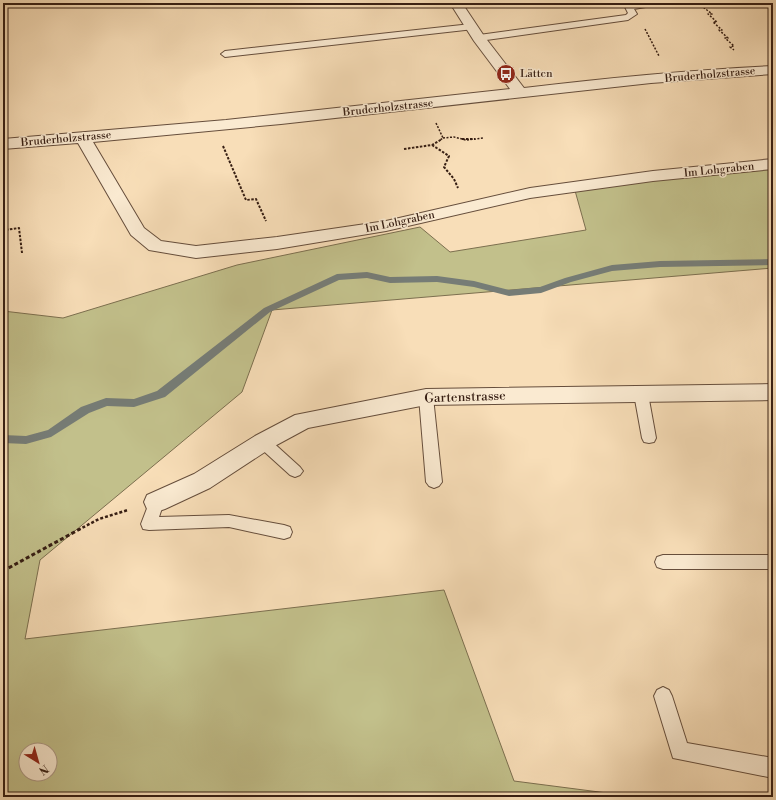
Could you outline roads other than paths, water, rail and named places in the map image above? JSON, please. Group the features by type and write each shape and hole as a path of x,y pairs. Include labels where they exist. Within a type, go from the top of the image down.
{"street":[{"path":"456,3 475,33 520,93"},
{"name":"Bruderholzstrasse","path":"3,144 83,138 290,118 520,93 773,70"},
{"name":"Im Lohgraben","path":"83,138 137,232 156,246 196,252 277,243 386,226 530,193 652,176 773,164"},
{"name":"Gartenstrasse","path":"156,502 202,481 263,442 303,421 426,397 773,392"}],"lane":[{"path":"225,54 475,33 628,17 633,14 629,7 656,3"},
{"path":"641,394 649,438"},
{"path":"426,397 434,482"},
{"path":"263,442 296,471"},
{"path":"156,502 149,524 228,521 284,532"},
{"path":"663,562 773,562"},
{"path":"663,696 680,751 773,768"}],"waterway":[{"path":"3,439 26,440 51,433 85,410 106,402 134,403 161,394 267,310 337,277 367,275 390,280 437,279 474,284 509,293 541,290 568,280 612,268 660,264 773,262"}],"place":[{"name":"Lätten","path":"506,74"}]}
